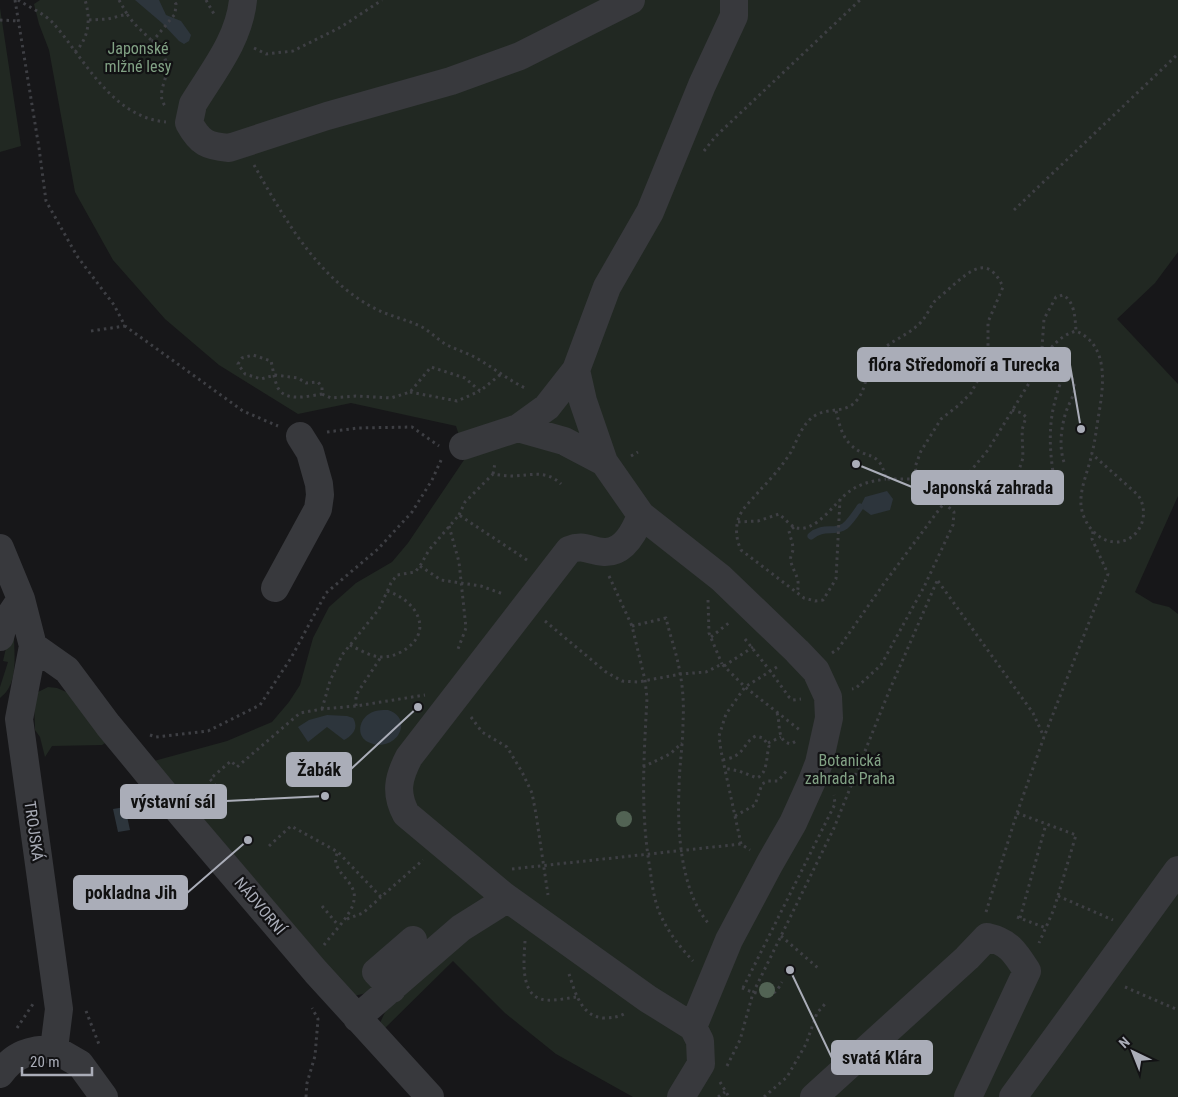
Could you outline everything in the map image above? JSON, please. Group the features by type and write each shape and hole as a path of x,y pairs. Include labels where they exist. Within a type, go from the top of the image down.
{"street":[{"path":"243,0 238,26 230,46 193,104 189,123 198,138 214,147 229,148 327,116 451,81 520,56 631,0"},
{"path":"463,446 518,428 552,401 576,370 607,287 650,212 702,85 734,16 734,0"},
{"path":"576,370 583,401 604,462 641,515 709,568 797,651 816,671 828,696 829,718 817,768 793,823 729,940 693,1027"},
{"path":"518,428 564,441 604,462"},
{"path":"275,588 318,510 319,484 310,452 300,436"},
{"path":"641,515 636,530 625,544 605,552 581,546 569,550 409,757 401,772 399,798 406,814 504,896 648,999 693,1027 700,1041 700,1064 681,1097"},
{"name":"TROJSKÁ","path":"0,548 21,599 33,646 9,714 59,1009 54,1049"},
{"path":"0,637 3,626 21,599"},
{"name":"NÁDVORNÍ","path":"33,646 67,670 108,725 183,816 357,1018 430,1097"},
{"path":"1013,1097 1178,870"},
{"path":"357,1018 461,928 496,906 504,896"},
{"path":"814,1097 967,958 987,937 999,940 1010,946 1027,971 968,1097"},
{"path":"392,989 376,972 413,940"},
{"path":"0,1074 8,1063 35,1049 54,1049 80,1064 104,1097"}],"path":[{"path":"17,0 52,22 97,81 130,109 156,122 189,123"},
{"path":"17,0 18,21 46,202 77,256 114,305 125,326 243,411 300,436 358,428 412,427 445,451 432,480 412,512 378,549 326,593 291,658 260,705 208,731 156,737 147,734"},
{"path":"75,52 82,45 87,34 89,20 85,0"},
{"path":"119,0 134,26 160,50 166,60 168,69 161,99 167,109 189,123"},
{"path":"152,42 175,14 176,4 173,0"},
{"path":"238,26 248,45 266,54 293,51 340,27 382,0"},
{"path":"700,156 715,137 860,0"},
{"path":"89,20 108,19 127,14"},
{"path":"0,20 18,21"},
{"path":"1014,210 1178,54"},
{"path":"229,148 236,162 247,158 254,163 279,209 303,243 322,268 341,285 373,308 422,328 446,344 477,358 513,382 552,401"},
{"path":"840,499 836,579 823,600 815,601 804,598 740,550 737,542 740,515 779,469 802,429 809,421 816,415 852,405 859,398 873,360 878,354 896,339 921,323 936,301 973,270 984,267 992,270 999,278 1003,287 988,322 988,346 979,378 972,393 959,406 941,419 929,436 915,467 918,480 954,512 953,525 924,587 881,665 856,688"},
{"path":"1057,494 1050,436 1054,405 1060,383 1067,374 1067,364 1060,355 1042,346 1044,319 1056,297 1063,295 1069,298 1076,331"},
{"path":"91,331 125,326"},
{"path":"838,649 944,503 988,450 1049,350 1058,340 1076,331 1084,334 1096,349 1102,368 1104,385 1092,454 1080,500 1082,514 1093,531 1106,540 1115,542 1127,540 1142,524 1145,512 1143,502 1138,495 1092,454"},
{"path":"322,394 322,387 318,382 306,383 298,378 275,375 261,379 245,374 238,364 242,358 253,355 271,361 275,375 277,386 284,395 298,398 322,394 331,398 356,396 391,398 410,392 457,401 480,390 501,374"},
{"path":"410,392 431,368 465,378 480,390"},
{"path":"1064,462 1061,452 1062,438 1066,414 1075,389 1074,380 1067,374"},
{"path":"1012,410 1026,416 1022,430 1023,458 1018,473 1018,484 1022,493"},
{"path":"836,411 844,438 854,448 879,460 884,469 886,479"},
{"path":"322,709 330,681 342,655 379,609 398,575 415,572 429,550 459,515 465,502 494,474 513,476 543,474 554,477 561,484"},
{"path":"738,522 758,521 779,514 794,527 804,528 822,519 840,499 857,486 869,481 886,479 918,480"},
{"path":"459,515 526,560 550,573"},
{"path":"449,526 456,548 462,583 466,628 456,656"},
{"path":"794,527 789,531 793,548 790,557 791,564 797,574 797,593"},
{"path":"987,937 983,922 1017,814 1044,737 1108,574 1092,539 1093,531"},
{"path":"605,552 609,575 632,626 645,680 647,698 642,804 654,897 660,914 679,945 695,963 715,976 753,993 776,991 782,982"},
{"path":"420,566 441,580 490,589 526,605 606,672 622,681 706,672 723,665 752,648 773,629"},
{"path":"709,568 709,633 723,665 745,687 801,730 804,736 791,744 785,743 779,731 780,723 777,712"},
{"path":"724,1072 740,1040 753,993 834,828 890,690 938,581 1033,713 1044,737"},
{"path":"350,644 368,654 381,657 394,655 406,649 413,642 418,634 420,621 414,609 397,594 387,592"},
{"path":"632,626 666,618 681,674 684,721 678,819 689,886 696,904 708,923 729,940"},
{"path":"741,844 719,736 726,714 745,687 771,672 797,651"},
{"path":"356,706 356,695 381,657"},
{"path":"771,672 789,697 793,700 801,700"},
{"path":"216,786 210,779 231,761 237,767 300,714 419,695 456,696 482,732 507,747 522,772 533,800 555,931"},
{"path":"723,760 735,756 742,751 750,739 756,736 763,738 768,743"},
{"path":"768,743 781,737"},
{"path":"643,767 655,763 670,754 682,743"},
{"path":"768,743 764,773 768,781"},
{"path":"724,768 739,770 757,778 764,773"},
{"path":"735,816 754,805 762,784 768,781 778,781 789,768 817,768 828,773 833,786 835,804 743,988"},
{"path":"1017,814 1076,835 1058,896 1027,971"},
{"path":"1046,824 1018,918 1046,928"},
{"path":"268,846 291,826 338,852 381,897"},
{"path":"475,872 741,844 770,862"},
{"path":"307,961 325,943 338,925 363,913 441,845"},
{"path":"338,852 335,858 337,868 352,884 354,893 354,901 346,920"},
{"path":"1058,896 1135,929"},
{"path":"322,906 338,925"},
{"path":"526,911 525,972 526,984 532,994 546,1000 577,997 585,1009 598,1017 609,1018 621,1016 648,999"},
{"path":"781,936 818,968"},
{"path":"1101,976 1178,1010"},
{"path":"764,1097 787,1077 806,1044 818,1012 826,1004"},
{"path":"306,1097 307,1083 315,1056 318,1020 311,1006"},
{"path":"720,1080 728,1097"},
{"path":"718,1097 725,1092"}],"green space":[{"name":"Botanická zahrada Praha","path":"40,0 1178,0 1178,252 1155,283 1117,319 1178,384 1178,496 1135,592 1153,603 1169,607 1178,614 1178,1097 633,1097 556,1054 505,1013 453,961 383,1030 379,1025 387,1008 371,992 354,996 154,761 227,741 272,722 300,685 313,638 329,607 356,583 392,562 408,543 466,457 456,426 351,403 298,414 219,365 165,319 113,260 75,192 49,50 34,4"},
{"path":"0,8 21,146 0,152"},
{"path":"9,635 14,635 15,660 13,677 6,692 0,698 0,687 8,662 3,661"},
{"path":"48,687 57,688 71,694 107,742 102,745 52,746 45,757 40,737 35,730 34,699 38,692"}],"shaded area":[{"path":"135,0 159,0 166,15 181,21 191,35 189,41 184,44 179,41 162,23"},
{"path":"887,491 893,499 890,510 871,515 860,507 865,497"},
{"path":"378,710 388,710 396,714 400,721 401,728 399,734 394,740 386,744 378,745 368,742 360,732 363,720"},
{"path":"327,715 353,718 355,722 354,731 344,740 327,727 308,742 298,727 309,720"},
{"path":"125,807 130,830 118,832 113,809"}],"waterway":[{"path":"811,536 820,531 845,526 860,507"}],"place":[{"name":"flóra Středomoří a Turecka","path":"1081,429"},
{"name":"Japonská zahrada","path":"856,464"},
{"name":"Žabák","path":"418,707"},
{"name":"výstavní sál","path":"325,796"},
{"name":"pokladna Jih","path":"248,840"},
{"name":"svatá Klára","path":"790,970"}],"park label":[{"name":"Japonské mlžné lesy","path":"138,57"}]}
